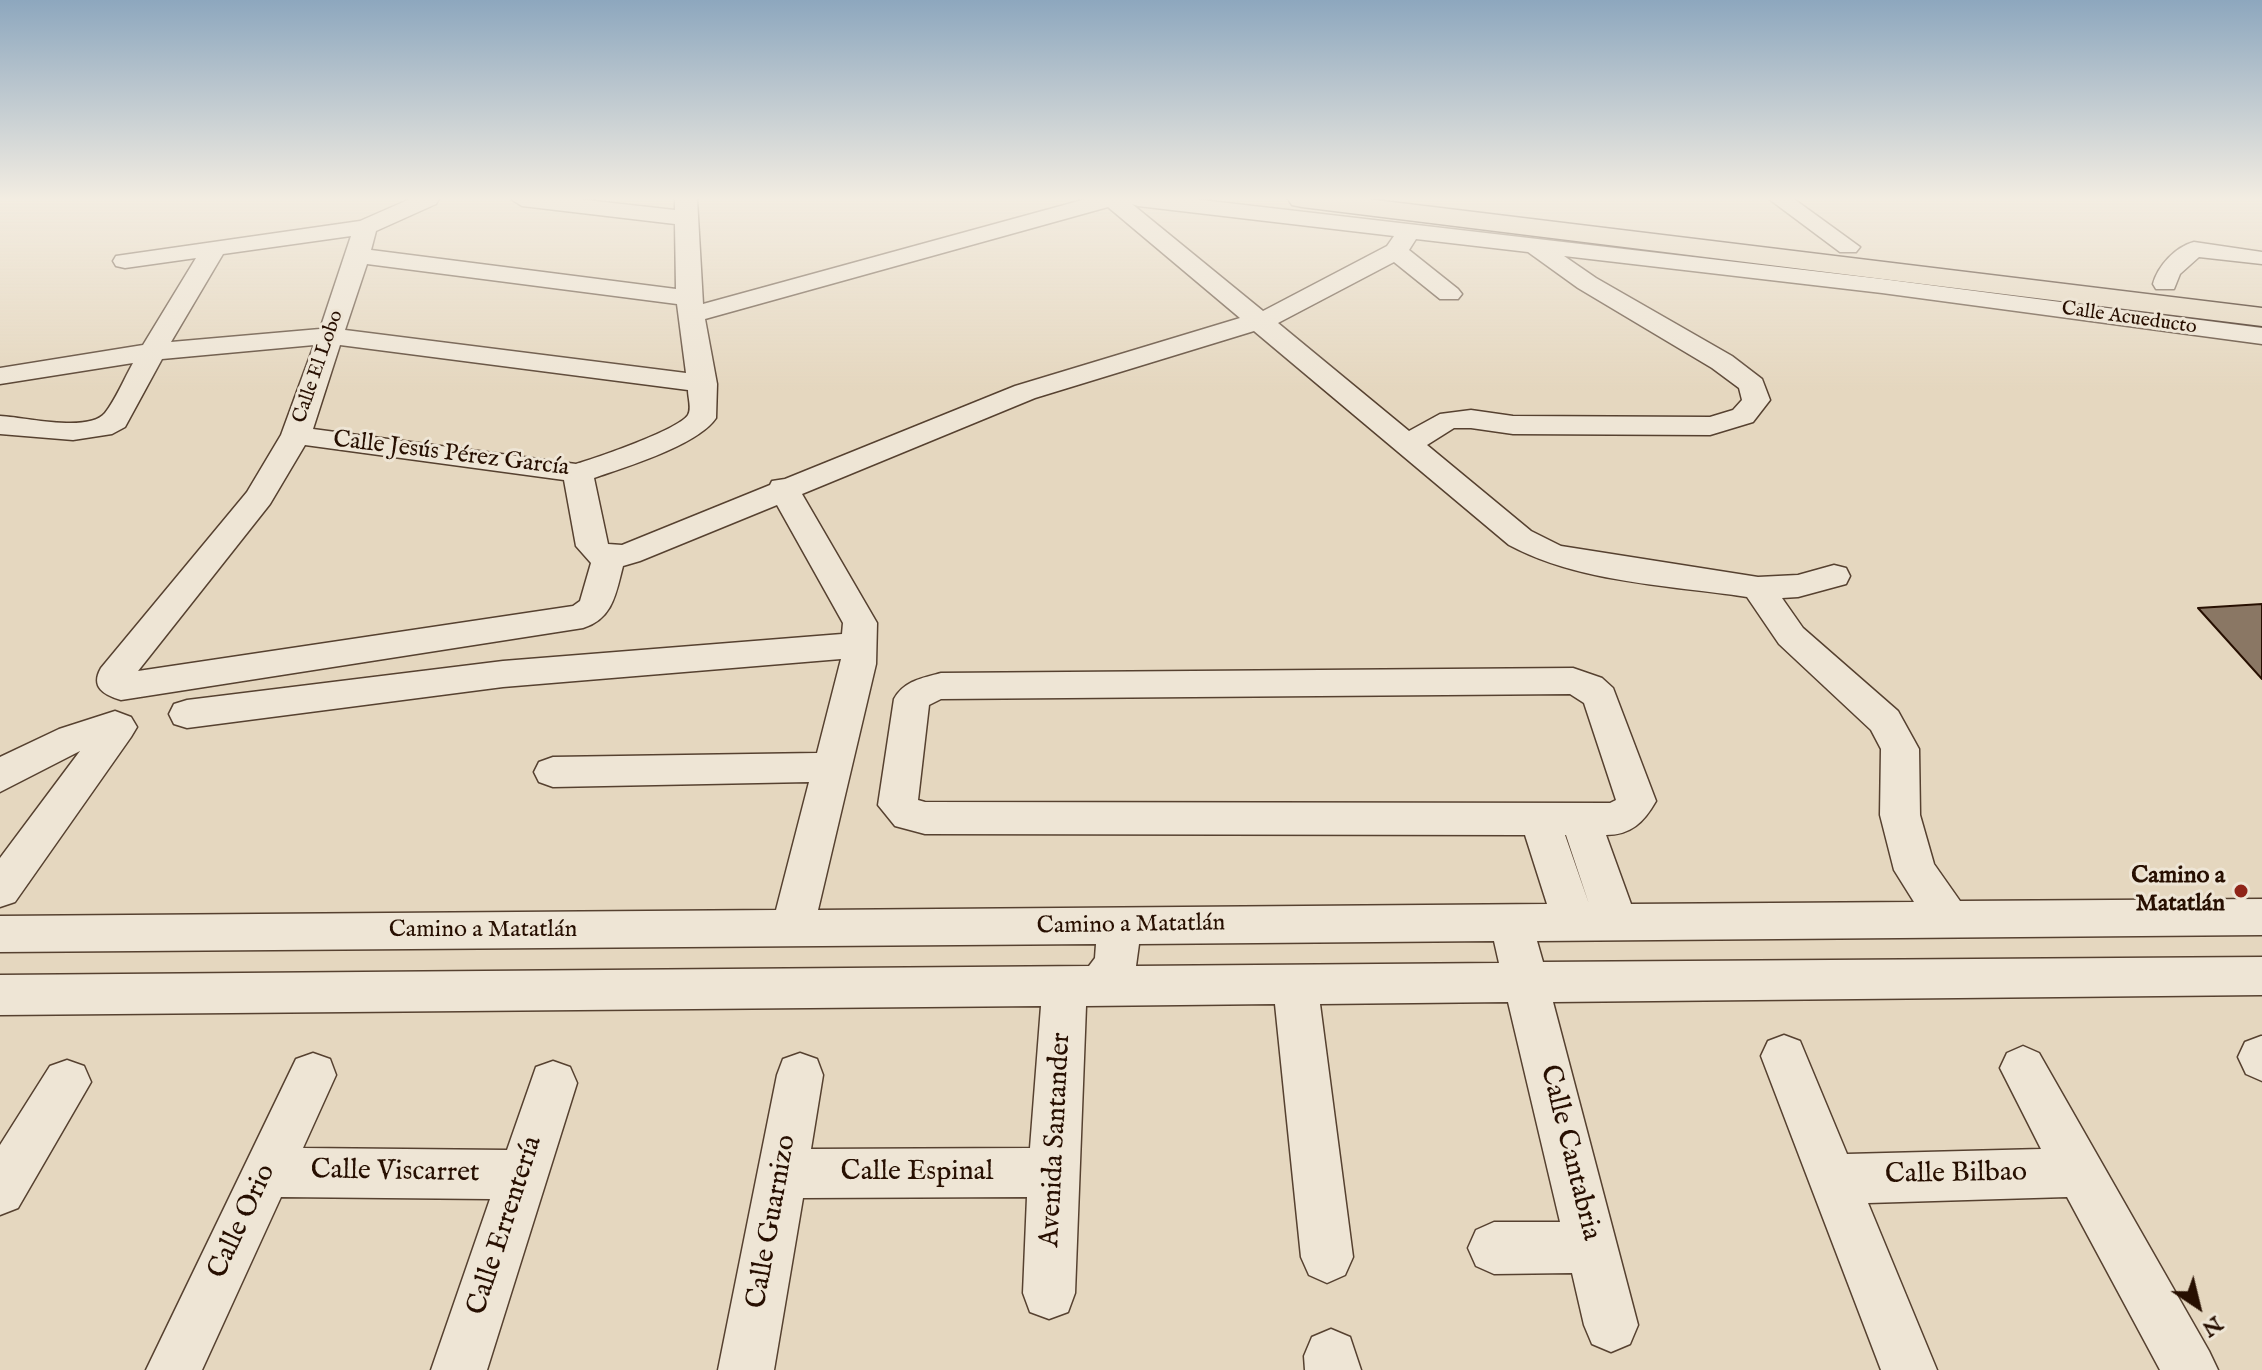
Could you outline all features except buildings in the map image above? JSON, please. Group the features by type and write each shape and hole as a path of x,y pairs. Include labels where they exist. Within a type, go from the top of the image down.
{"highway":[{"path":"1771,263 1882,278 2262,317"},
{"path":"1985,263 2262,296"}],"street":[{"path":"0,425 80,432 106,427 121,415 152,352 205,263"},
{"name":"Calle El Lobo","path":"355,263 296,435 259,497 114,677 115,684 121,687 583,616 595,606 609,558"},
{"path":"403,263 690,307 862,263"},
{"path":"688,263 690,307 703,384 702,418 693,426 592,469 592,546 597,554 609,558 629,554 783,488 1025,392 1262,321 1363,263"},
{"path":"1190,263 1520,538 1551,554 1758,588 1798,586 1834,576"},
{"path":"1423,263 1449,294"},
{"path":"1409,444 1450,420 1471,419 1513,425 1710,426 1737,421 1751,411 1756,400 1752,385 1722,362 1558,263"},
{"name":"Calle Acueducto","path":"1723,263 1882,278 2262,336"},
{"path":"2165,284 2169,271 2178,263"},
{"path":"0,376 152,352 328,336 703,384"},
{"name":"Calle Jesús Pérez García","path":"296,435 592,469"},
{"path":"783,488 860,623 860,645 792,929"},
{"path":"1758,588 1791,636 1885,721 1900,749 1900,815 1915,870 1949,919"},
{"path":"187,714 503,674 860,645"},
{"path":"1573,681 1589,687 1600,697 1636,801 1629,812 1615,819 1560,819 925,818 909,815 898,805 912,699 925,690 941,686 1573,681"},
{"path":"0,777 20,763 99,729 118,727 118,732 0,890"},
{"path":"553,772 831,767"},
{"path":"1560,819 1617,922"},
{"path":"1560,819 1574,923"},
{"name":"Camino a Matatlán","path":"0,934 2262,917"},
{"name":"Calle Cantabria","path":"1511,922 1611,1325"},
{"path":"1047,927 1031,933 1019,945 1015,960 1018,975 1065,986 1112,973 1119,957 1118,941 1111,925"},
{"path":"0,995 2262,976"},
{"path":"1295,984 1327,1257"},
{"name":"Avenida Santander","path":"1049,1293 1065,986"},
{"path":"1784,1056 1909,1370"},
{"path":"2023,1068 2190,1370"},
{"name":"Calle Orio","path":"174,1370 313,1075"},
{"name":"Calle Guarnizo","path":"746,1370 800,1075"},
{"path":"5,1173 67,1082"},
{"name":"Calle Errentería","path":"459,1370 553,1083"},
{"name":"Calle Viscarret","path":"267,1172 523,1175"},
{"name":"Calle Espinal","path":"781,1174 1053,1172"},
{"name":"Calle Bilbao","path":"1833,1179 2080,1172"},
{"path":"1494,1248 1593,1247"}],"place":[{"name":"Camino a Matatlán","path":"2241,891"}]}
